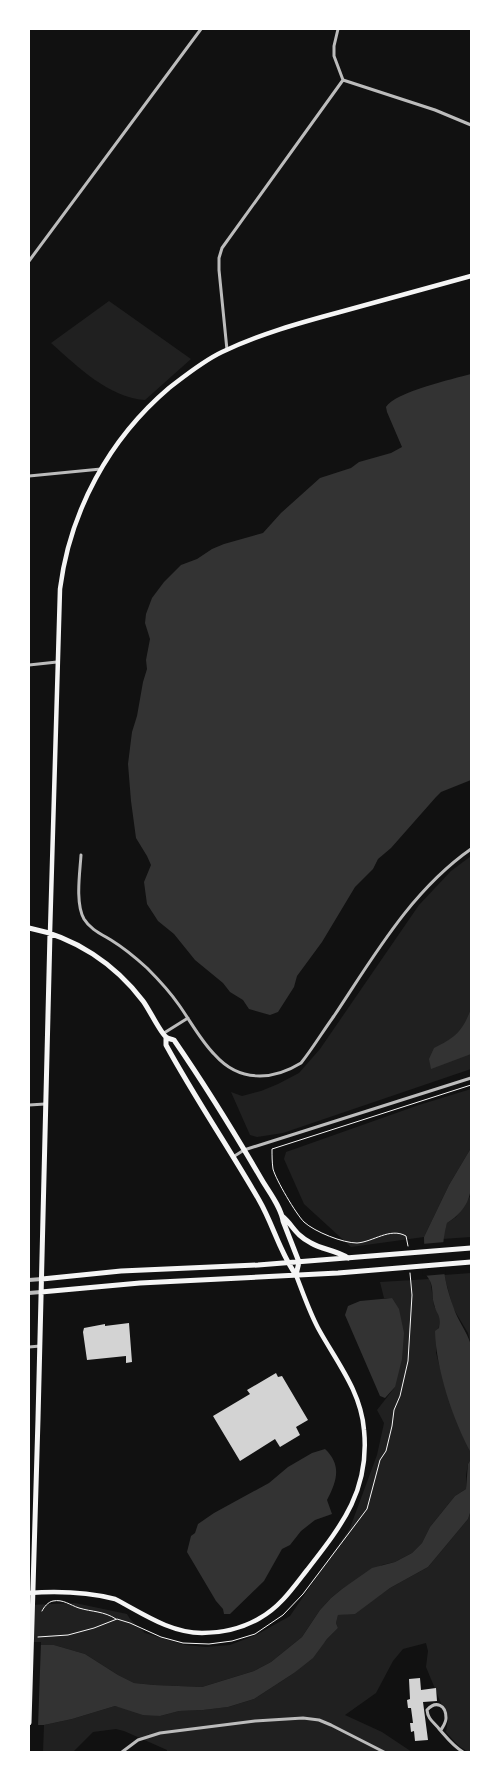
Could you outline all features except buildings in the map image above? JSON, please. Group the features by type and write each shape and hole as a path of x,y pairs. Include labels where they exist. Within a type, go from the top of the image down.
{"main road":[{"path":"29,1723 59,592 65,558 83,504 101,469 124,435 158,398 207,360 273,330 471,276"},
{"path":"29,928 50,933 80,945 104,962 121,976 144,1003 165,1035 166,1045 265,1212 287,1263 296,1275 314,1319 356,1396 363,1422 365,1457 357,1492 348,1514 294,1587 278,1605 259,1619 229,1630 203,1633 189,1632 172,1628 105,1596 68,1592 31,1593"},
{"path":"165,1035 177,1044 244,1150 282,1216 298,1234 310,1243 320,1248 339,1252 348,1258"},
{"path":"282,1216 299,1262 296,1275"},
{"path":"42,1279 139,1270 287,1263 471,1248"},
{"path":"41,1292 147,1282 296,1275 471,1262"},
{"path":"29,1553 34,1547"}],"street":[{"path":"29,261 201,29"},
{"path":"338,29 334,56 343,80"},
{"path":"343,80 435,110 471,125"},
{"path":"227,350 219,270 219,258 222,248 343,80"},
{"path":"29,476 101,469"},
{"path":"29,665 57,662"},
{"path":"81,855 80,904 85,920 94,929 127,951 147,969 174,998 212,1052 229,1067 241,1073 257,1076 273,1075 292,1068 306,1057 389,934 416,899 446,868 471,849"},
{"path":"165,1035 188,1018"},
{"path":"233,1157 244,1150 471,1078"},
{"path":"29,1105 45,1104"},
{"path":"29,1280 42,1279"},
{"path":"29,1293 41,1292"},
{"path":"29,1347 40,1346"},
{"path":"441,1730 446,1718 444,1710 440,1705 432,1705 427,1712 430,1721 441,1730 445,1738 463,1752"},
{"path":"122,1752 138,1740 160,1733 255,1721 304,1718 318,1720 331,1725 384,1752"}],"path":[{"path":"408,1248 406,1236 399,1233 357,1243 334,1237 310,1227 298,1213 276,1175 272,1162 272,1149 471,1085"},
{"path":"42,1611 49,1602 54,1600 67,1602 78,1608 110,1615 161,1637 183,1643 209,1644 232,1641 255,1634 283,1615 303,1594 368,1509 380,1460 386,1452 394,1410 400,1396 408,1361 412,1296 410,1266"},
{"path":"37,1637 68,1635 117,1619"}],"shaded area":[{"path":"109,301 191,359 145,400 131,398 106,387 83,371 51,343"},
{"path":"471,374 471,780 441,792 391,848 378,859 373,869 355,887 322,942 297,976 294,987 278,1012 270,1015 249,1009 243,1000 230,992 223,983 195,960 174,934 158,921 147,904 144,882 151,865 136,838 128,764 132,732 147,669 146,660 150,639 145,623 146,614 152,598 164,582 181,565 197,559 224,544 263,533 281,513 320,478 351,468 359,462 391,453 402,447 387,412 386,407 391,401 412,391"},
{"path":"471,856 471,1069 283,1133 257,1137 250,1135 231,1092 242,1096 261,1091 299,1073 320,1049 419,905 451,871"},
{"path":"471,1009 471,1054 431,1069 429,1059 434,1048 448,1040 461,1029"},
{"path":"471,1089 471,1148 449,1185 424,1237 351,1247 304,1204 284,1159 286,1152 419,1105"},
{"path":"471,1148 471,1190 464,1207 447,1223 443,1244 443,1265 455,1311 471,1345 471,1453 452,1410 442,1378 435,1331 439,1328 439,1317 434,1304 431,1285 425,1274 424,1237 449,1185"},
{"path":"471,1195 471,1237 442,1239 447,1223 456,1217"},
{"path":"471,1273 471,1345 468,1333 453,1308 444,1275"},
{"path":"430,1279 434,1306 440,1316 436,1353 447,1393 471,1453 471,1459 466,1475 466,1489 455,1496 430,1527 422,1543 412,1553 395,1562 382,1565 342,1589 320,1610 302,1637 271,1662 254,1671 202,1687 134,1683 85,1654 54,1645 29,1645 29,1605 75,1603 127,1614 145,1633 185,1645 206,1647 230,1645 256,1635 290,1616 350,1528 377,1455 384,1423 377,1410 395,1387 392,1298 384,1298 380,1282"},
{"path":"392,1298 399,1309 404,1333 402,1359 395,1387 385,1398 380,1396 345,1315 348,1306 360,1301"},
{"path":"325,1449 336,1467 335,1480 327,1500 332,1514 315,1520 301,1531 290,1545 282,1549 264,1581 230,1614 224,1614 223,1609 216,1601 187,1552 191,1536 195,1533 198,1524 214,1513 269,1483 288,1467 312,1453"},
{"path":"471,1459 471,1510 468,1519 428,1567 390,1588 355,1614 338,1615 336,1623 338,1628 313,1658 254,1699 228,1707 179,1711 160,1716 143,1715 115,1706 72,1719 44,1725 29,1725 29,1645 54,1645 85,1654 134,1683 154,1685 202,1687 254,1671 271,1662 302,1637 320,1610 342,1589 372,1568 395,1562 412,1553 422,1543 430,1527 455,1496 466,1489 468,1464"},
{"path":"471,1510 471,1752 461,1747 446,1732 448,1720 426,1667 428,1651 426,1643 403,1649 393,1661 376,1693 345,1715 382,1732 412,1752 167,1752 167,1750 116,1729 93,1732 73,1752 43,1752 44,1725 115,1706 160,1716 179,1711 228,1707 254,1699 294,1673 338,1628 336,1623 338,1615 355,1613 390,1588 428,1567 468,1519"}],"pier":[{"path":"445,1242 446,1274 423,1276 422,1244"},
{"path":"29,1642 41,1642 38,1727 29,1727"}]}
